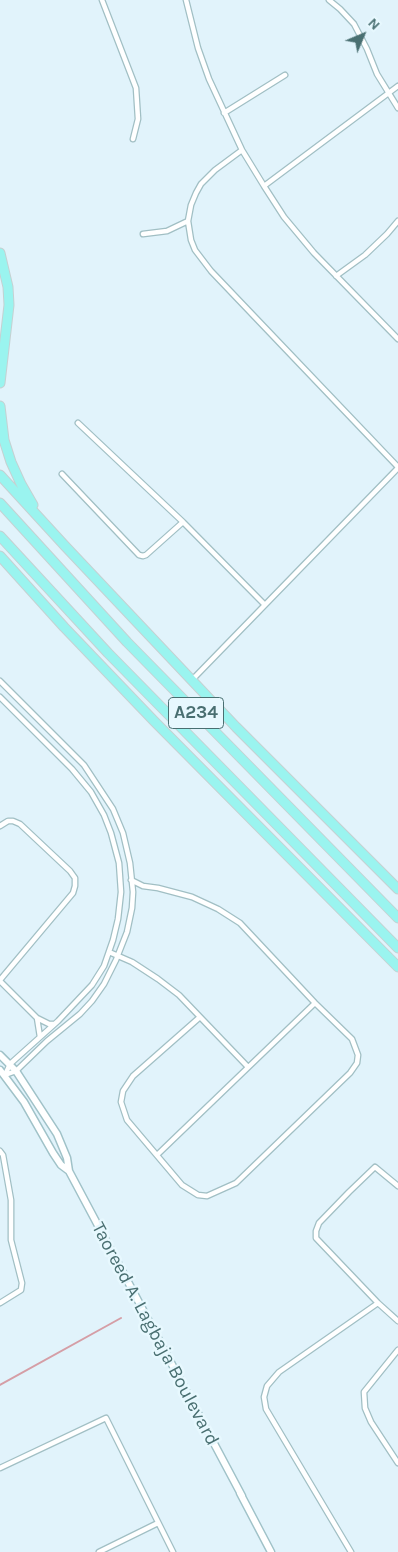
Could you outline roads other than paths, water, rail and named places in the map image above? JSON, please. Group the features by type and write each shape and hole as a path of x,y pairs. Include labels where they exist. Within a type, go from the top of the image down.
{"highway":[{"path":"0,254 8,287 8,305 0,384"},
{"path":"0,406 4,440 21,484 30,501 65,546"},
{"path":"0,475 236,727 398,889"},
{"name":"A234","path":"0,503 127,642 398,918"},
{"name":"A234","path":"0,536 121,667 398,948"},
{"path":"0,556 64,628"},
{"path":"0,566 26,588 168,735 398,967"}],"street":[{"path":"102,0 136,88 138,119 133,139"},
{"path":"186,0 198,48 209,79 242,150 264,186 299,236 398,339"},
{"path":"329,0 354,24 377,74 398,108"},
{"path":"224,113 285,75"},
{"path":"264,186 398,86"},
{"path":"192,680 398,467 201,260 191,240 188,221 191,204 201,184 215,170 242,150"},
{"path":"143,234 167,231 188,221"},
{"path":"336,276 365,255 398,221"},
{"path":"78,423 183,522 264,604"},
{"path":"62,474 140,555 146,555 183,522"},
{"path":"0,681 84,765 114,809 123,833 130,863 132,892 132,908 127,932 104,984 92,1001 16,1071 2,1073"},
{"path":"2,1073 92,985 104,966 109,952 118,919 121,892 120,863 104,815 91,792 72,769 1,700 10,691"},
{"path":"0,826 8,821 20,824 75,878 73,893 0,981 37,1018 49,1024 54,1024"},
{"path":"131,880 143,886 192,897 240,923 315,1004 352,1039 358,1054 357,1063 350,1073 236,1183 208,1196 198,1195 182,1185 127,1120 120,1102 123,1091 133,1076 200,1017"},
{"path":"132,892 143,886"},
{"path":"109,952 118,955 158,979 179,995 248,1067"},
{"path":"157,1155 315,1004"},
{"path":"37,1018 40,1037"},
{"name":"Taoreed A. Lagbaja Boulevard","path":"0,1055 16,1071 57,1134 67,1158 69,1171 271,1552"},
{"name":"Taoreed A. Lagbaja Boulevard","path":"2,1073 24,1102 53,1153 69,1171"},
{"path":"0,1150 3,1155 11,1200 11,1240 22,1283 21,1290 0,1302"},
{"path":"398,1186 375,1167 319,1223 316,1231 316,1238 378,1303 398,1321"},
{"path":"351,1552 266,1409 264,1397 267,1386 280,1372 378,1303"},
{"path":"398,1350 364,1392 366,1408 371,1422 398,1462"},
{"path":"0,1468 106,1418 173,1552"},
{"name":"Taoreed A. Lagbaja Boulevard","path":"210,1437 242,1496"},
{"path":"98,1552 158,1523"}],"waterway":[{"path":"0,1385 121,1318"}]}
